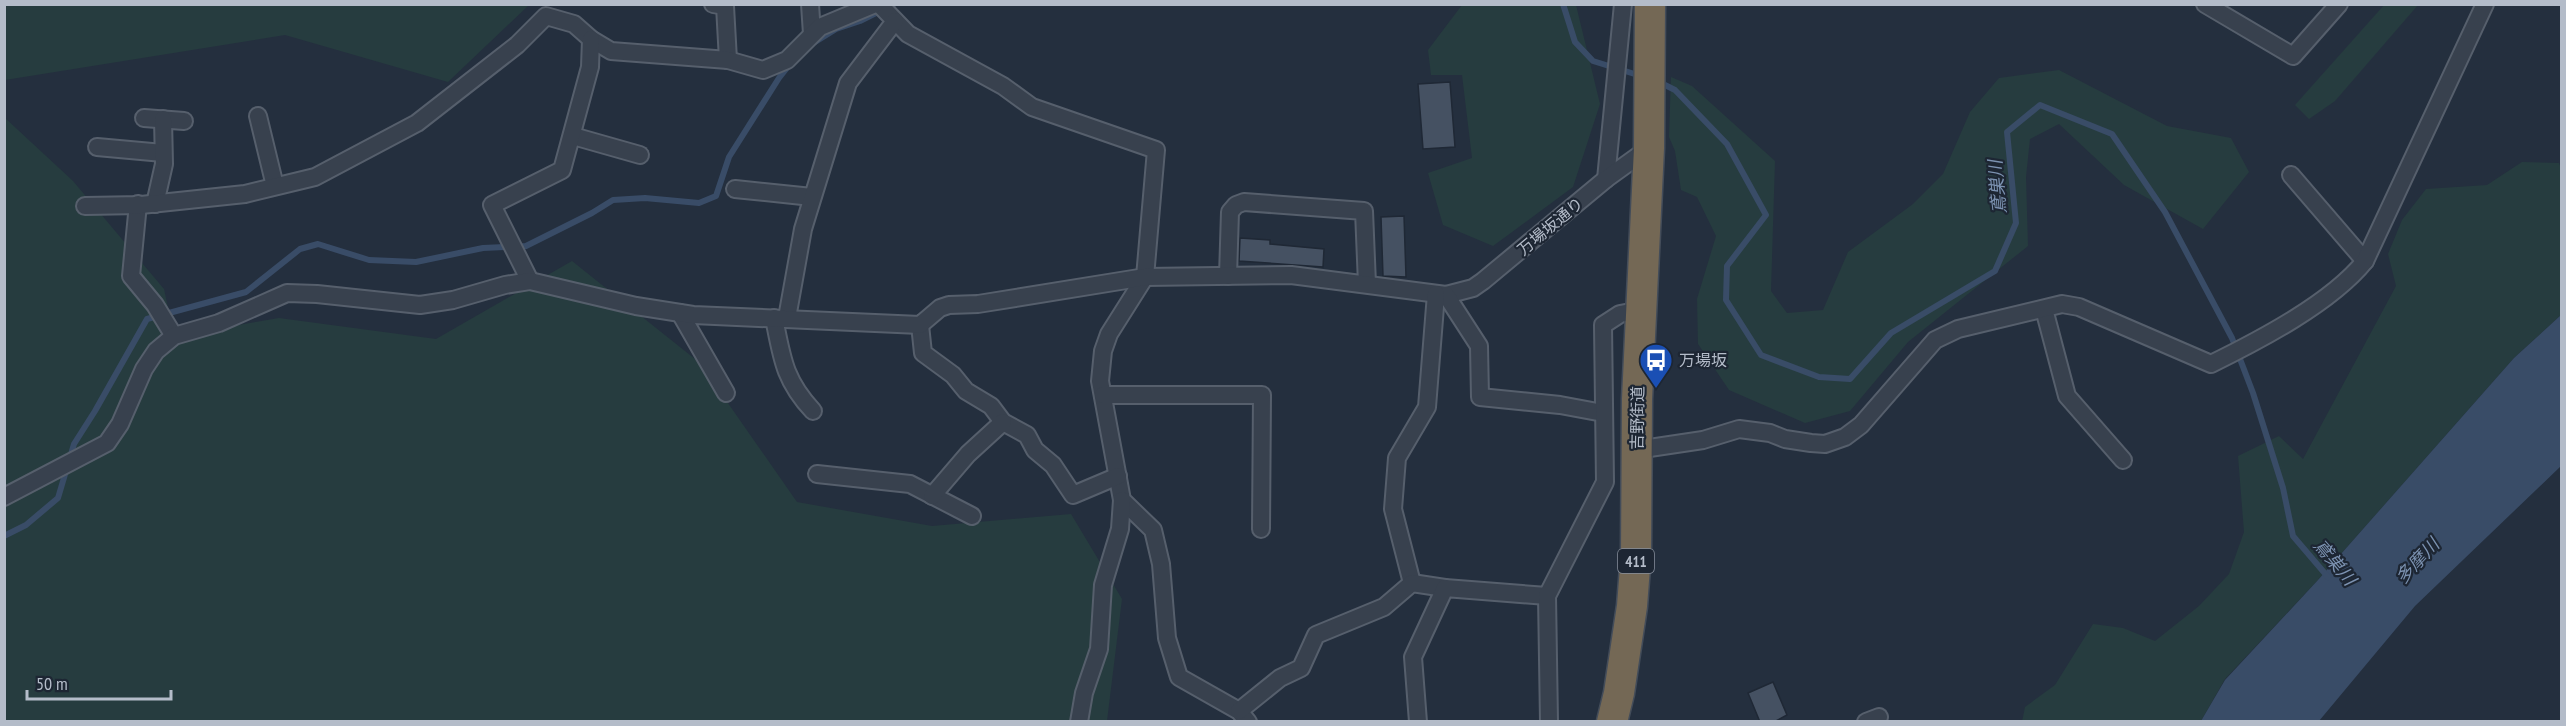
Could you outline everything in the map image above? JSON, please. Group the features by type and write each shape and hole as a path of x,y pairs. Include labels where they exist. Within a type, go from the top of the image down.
{"highway":[{"name":"吉野街道","path":"1612,722 1619,693 1632,606 1636,554 1636,450 1649,148 1650,4"}],"street":[{"path":"713,4 725,6 728,60"},
{"path":"810,4 812,34"},
{"path":"85,206 146,204 244,194 315,177 417,123 517,45 546,16 574,24 591,39 611,51 728,60 763,70 787,60 820,27 877,4 908,34 1003,86 1032,107 1156,150 1145,277 1109,334 1103,351 1100,381 1122,500 1120,529 1103,585 1099,649 1084,693 1079,722"},
{"path":"1606,179 1623,4"},
{"path":"2205,4 2292,56 2339,4"},
{"path":"1636,450 1703,440 1739,429 1770,433 1785,439 1825,444 1845,437 1861,425 1935,340 1958,329 2062,304 2079,307 2211,364 2249,345 2342,286 2365,261 2485,4"},
{"path":"813,411 798,396 785,371 781,318 812,197 848,82 894,20"},
{"path":"530,281 492,205 562,170 590,67 591,39"},
{"path":"258,116 275,186"},
{"path":"144,118 184,121"},
{"path":"163,119 164,164 146,204 131,276 155,306 174,336"},
{"path":"573,136 640,154"},
{"path":"97,147 163,153"},
{"name":"万場坂通り","path":"1441,294 1473,288 1483,282 1606,179 1649,148"},
{"path":"2291,175 2365,261"},
{"path":"735,189 812,197"},
{"path":"1228,276 1230,212 1236,205 1244,202 1364,211 1367,284"},
{"path":"4,497 107,443 120,424 144,369 156,351 174,336 219,323 287,293 420,305 453,300 505,285 530,281 636,306 680,313 920,325 940,308 949,305 978,304 1145,277 1291,275 1441,294 1479,346 1480,397 1560,405 1604,413"},
{"path":"1412,583 1393,509 1397,458 1427,407 1441,294"},
{"path":"2044,309 2067,396 2123,460"},
{"path":"1549,722 1548,596 1605,482 1604,325 1620,314 1641,310"},
{"path":"680,313 726,393"},
{"path":"920,325 923,353 953,375 966,392 991,406 1003,422 1027,435 1035,450 1053,465 1073,495 1118,476"},
{"path":"1103,395 1262,395 1261,529"},
{"path":"932,496 968,454 1003,422"},
{"path":"817,474 910,484 972,516"},
{"path":"1122,500 1153,530 1161,564 1167,638 1179,677 1244,716 1280,678 1301,668 1316,635 1384,607 1412,583 1445,588 1548,596"},
{"path":"1418,722 1413,657 1445,588"}],"green space":[{"path":"5,4 529,5 448,82 285,35 5,80"},
{"path":"2385,4 2418,5 2335,101 2309,119 2295,105"},
{"path":"1462,5 1576,5 1600,104 1573,187 1493,246 1443,225 1428,173 1472,158 1462,75 1431,75 1428,50"},
{"path":"2059,70 2167,126 2231,138 2249,172 2203,229 2124,185 2059,124 2030,139 2026,177 2028,246 1908,342 1850,411 1805,423 1729,390 1698,344 1697,299 1716,236 1697,197 1681,190 1675,151 1669,137 1671,77 1692,86 1775,161 1771,291 1787,313 1823,310 1848,252 1913,204 1943,174 1970,112 1999,78"},
{"path":"4,117 73,181 164,289 174,336 279,318 436,339 572,261 700,363 797,502 932,526 1071,514 1122,599 1107,721 5,721"},
{"path":"2522,162 2559,163 2562,171 2561,315 2514,358 2318,580 2225,679 2201,721 2022,722 2025,707 2055,685 2093,624 2123,628 2155,641 2199,606 2229,574 2244,532 2238,456 2279,436 2303,459 2396,286 2388,254 2402,220 2426,189 2487,185"}],"water":[{"name":"多摩川","path":"2561,315 2561,466 2415,606 2319,721 2201,721 2225,680 2318,580 2514,358"}],"building":[{"path":"1450,82 1455,147 1423,149 1418,84"},
{"path":"1404,216 1406,277 1383,276 1381,217"},
{"path":"1240,238 1270,240 1270,244 1324,249 1323,267 1239,261"},
{"path":"1773,682 1787,715 1774,722 1760,722 1748,693"}],"waterway":[{"path":"815,42 836,29 860,21 894,4"},
{"name":"鳶巣川","path":"1563,4 1575,42 1593,61 1641,76"},
{"path":"4,536 26,525 58,498 74,444 147,319 246,292 300,249 318,244 369,260 416,262 483,248 526,246 613,200 645,198 699,203 716,196 729,157 790,64"},
{"name":"鳶巣川","path":"1659,82 1675,90 1727,144 1766,215 1727,266 1726,300 1761,355 1819,377 1850,379 1891,333 1995,271 2016,223 2007,132 2040,105 2112,134 2165,212 2232,338 2253,393 2283,488 2293,536 2328,577"}],"place":[{"name":"万場坂","path":"1656,389"}]}
